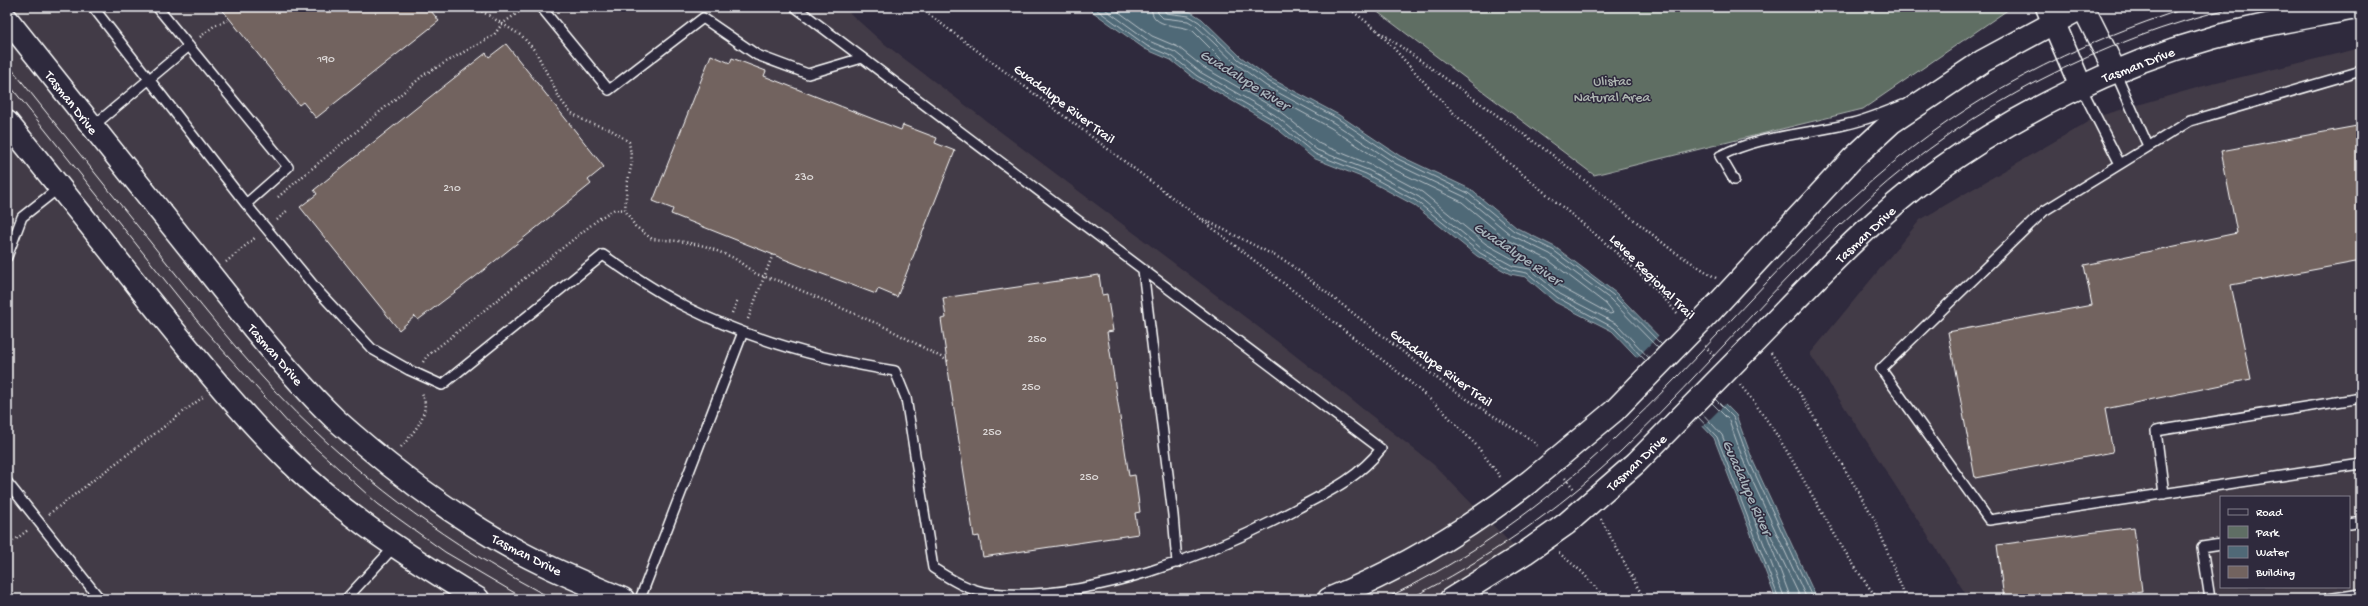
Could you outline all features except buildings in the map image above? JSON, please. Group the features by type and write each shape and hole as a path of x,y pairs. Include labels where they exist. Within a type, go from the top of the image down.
{"main road":[{"path":"1329,599 1371,582 1419,557 1480,518 1522,487 1614,411 1712,310 1852,159 1892,122 1932,93 1995,54 2050,14 2083,7 2115,71"},
{"name":"Tasman Drive","path":"1451,599 1566,524 1636,463 1860,237 1934,174 2019,119 2115,71 2212,38 2361,7"},
{"path":"2050,14 2081,87"},
{"name":"Tasman Drive","path":"7,19 254,330 292,374 334,418 379,456 471,524 524,554 622,599"},
{"path":"7,122 204,369 246,418 290,462 338,504 394,547 478,599"}],"lane":[{"path":"93,7 246,204 319,292 372,350 417,374 442,385 603,255 688,308 743,332 824,357 895,371 906,398 933,568 955,583 989,593 1042,596 1094,585 1177,563 1235,540 1336,488 1367,466 1381,449 796,7"},
{"path":"157,7 288,167 246,204"},
{"path":"541,7 609,90 703,18 757,55 808,74 862,58"},
{"path":"92,127 189,46"},
{"path":"2115,71 2148,146"},
{"path":"2361,71 2190,121 2148,146 2044,211 1881,369 1989,520 2361,464"},
{"path":"2081,87 2120,164"},
{"path":"1734,180 1720,156 1737,147 1773,137 1848,124 1932,93"},
{"path":"7,256 22,217 60,187"},
{"path":"1143,270 1173,515 1177,563"},
{"path":"640,599 743,332"},
{"path":"2164,494 2156,431 2361,398"},
{"path":"7,482 100,599"},
{"path":"2350,524 2361,522"},
{"path":"2210,599 2202,547 2220,544"},
{"path":"346,599 394,547"},
{"path":"2327,599 2361,594"}],"path":[{"path":"475,7 522,36 536,52 560,100 570,112 587,122 610,128 629,142 632,162 627,185 625,210 635,226 652,239 679,241 705,246 734,258 756,274 788,285 887,328 950,362"},
{"path":"278,197 425,74 494,35 502,24 526,7"},
{"name":"Guadalupe River Trail","path":"919,7 1197,216 1413,385 1522,487"},
{"name":"Levee Regional Trail","path":"1347,7 1554,156 1673,251 1716,278 1729,291"},
{"path":"189,46 214,26 230,19"},
{"name":"Levee Regional Trail","path":"1377,30 1464,123 1603,240 1661,295 1681,318"},
{"path":"400,448 415,432 422,419 425,405 418,386 417,374 426,356 594,223 614,209 625,210"},
{"name":"Guadalupe River Trail","path":"1197,216 1287,262 1451,389 1533,441 1543,453"},
{"path":"743,332 773,254"},
{"path":"731,315 738,299"},
{"path":"1702,341 1717,359"},
{"path":"1753,344 1799,392 1875,520 1906,599"},
{"path":"1737,382 1762,411 1825,519 1878,599"},
{"path":"7,546 203,397"},
{"path":"1564,476 1579,494"},
{"path":"1600,517 1605,523 1644,599"},
{"path":"1545,539 1582,572 1606,599"}],"shaded area":[{"path":"7,7 843,7 882,42 1278,342 1434,465 1521,554 1444,599 7,599"},
{"path":"2361,48 2361,599 1969,599 1810,354 1920,220 2096,117 2200,87"}],"green space":[{"name":"Ulistac Natural Area","path":"1371,7 2012,7 1863,109 1594,175"}],"water":[{"name":"Guadalupe River","path":"1086,7 1163,7 1191,12 1202,19 1241,57 1270,78 1339,115 1400,156 1470,189 1517,228 1555,247 1616,293 1736,415 1753,461 1817,599 1776,599 1714,438 1612,331 1555,302 1526,277 1510,274 1477,256 1414,205 1364,178 1313,158 1270,123 1195,79 1171,60 1145,49"}],"pier":[{"path":"1660,334 1727,402 1701,428 1636,359"}],"tram line":[{"path":"1384,599 1415,584 1475,549 1533,508 1561,486 1647,408 1807,241 1840,209 1910,149 1947,122 1985,98 2063,56 2104,38 2190,7"},
{"path":"1409,599 1438,584 1493,551 1547,513 1597,473 1683,389 1804,260 1836,229 1908,165 1950,134 1994,106 2040,80 2087,57 2136,37 2236,7"},
{"path":"7,63 220,329 276,392 316,432 343,457 428,524 489,563 553,599"},
{"path":"7,82 203,328 290,425 378,504 445,552 525,599"}]}
